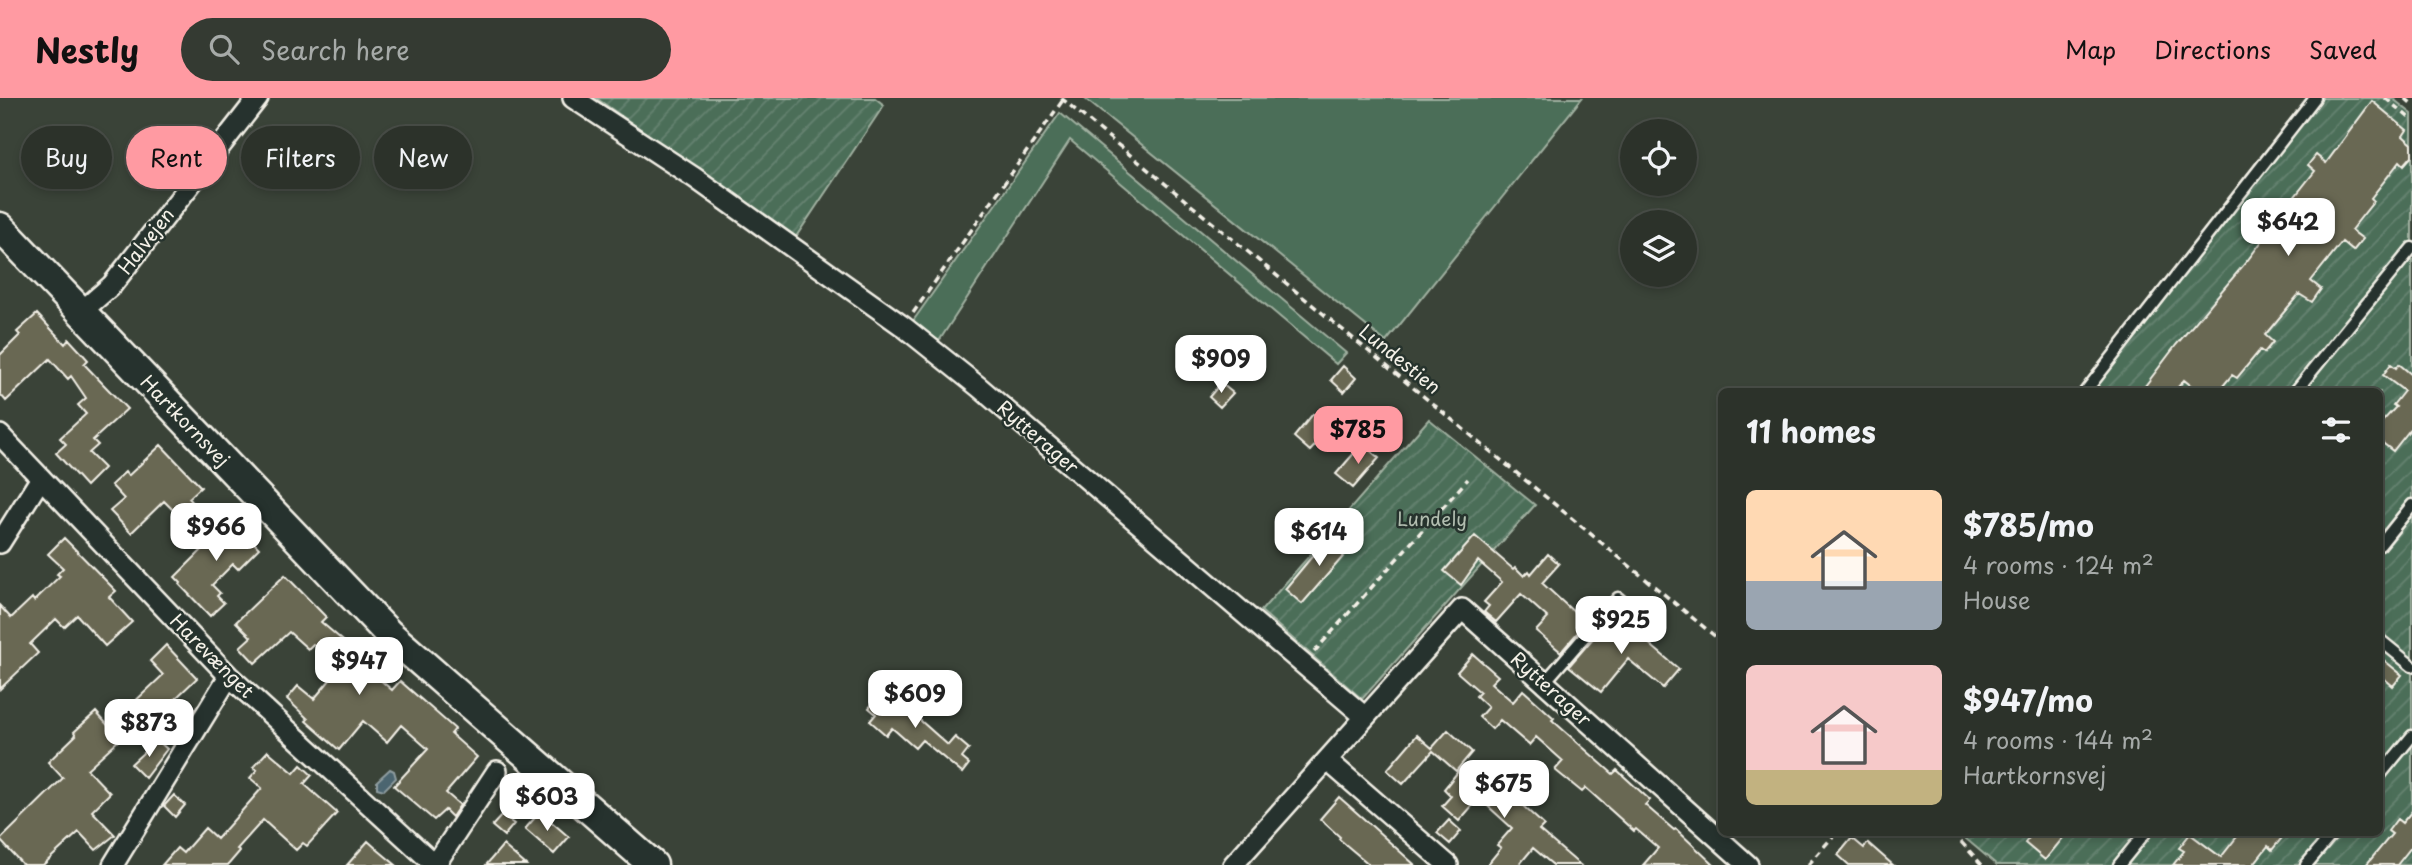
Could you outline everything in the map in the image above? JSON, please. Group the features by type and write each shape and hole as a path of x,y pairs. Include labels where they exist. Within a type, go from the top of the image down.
{"street":[{"name":"Halvejen","path":"80,312 112,285 258,98"},
{"name":"Rytterager","path":"573,98 695,178 904,327 979,387 1365,717"},
{"name":"Hartkornsvej","path":"0,227 388,633 653,865"},
{"name":"Harevænget","path":"0,435 229,676 435,865"},
{"path":"0,544 41,478"},
{"name":"Rytterager","path":"1233,865 1462,609 1748,865"},
{"path":"113,865 229,676"},
{"path":"1327,760 1448,865"},
{"path":"435,865 497,771"}],"lane":[{"path":"2088,388 2315,98"},
{"path":"2298,388 2412,248"},
{"path":"2383,541 2412,505"},
{"path":"1544,683 1618,598 1626,605"},
{"path":"2383,642 2412,666"},
{"path":"2383,771 2412,736"},
{"path":"2119,865 2143,836"},
{"path":"2306,865 2330,836"}],"path":[{"path":"2385,98 2412,120"},
{"path":"2404,98 2412,104"},
{"path":"904,327 1062,99"},
{"name":"Lundestien","path":"1062,99 1718,639"},
{"path":"1303,664 1468,479"},
{"path":"1808,865 1833,836"},
{"path":"1956,836 1981,865"}],"green space":[{"path":"596,98 875,98 884,105 795,238"},
{"path":"1084,98 1582,98 1386,342"},
{"path":"2307,98 2392,98 2412,114 2412,865 1997,865 1963,836 2383,836 2383,388 2080,388"},
{"path":"1060,113 1346,353 1336,364 1070,140 939,341 913,321"},
{"name":"Lundely","path":"1429,419 1535,505 1362,699 1261,611"}],"water":[{"path":"390,769 394,771 396,778 384,790 377,788 377,781"}],"building":[{"path":"2372,101 2407,130 2403,136 2412,144 2412,156 2404,165 2400,161 2371,198 2374,201 2351,230 2363,239 2353,251 2342,242 2311,281 2321,289 2312,302 2299,294 2265,335 2273,342 2264,353 2260,350 2237,378 2232,375 2221,388 2194,388 2184,380 2177,388 2147,388 2145,386 2176,345 2247,261 2315,171 2308,165 2316,155 2326,163"},
{"path":"37,314 65,344 69,339 88,360 84,364 127,409 93,440 98,445 89,453 104,468 86,486 56,453 66,444 60,438 86,414 78,405 86,398 71,376 68,379 50,359 6,401 0,394 0,355 20,335 17,332"},
{"path":"2391,364 2396,368 2399,364 2412,375 2412,427 2393,451 2383,443 2383,421 2396,407 2393,405 2404,391 2383,375"},
{"path":"1343,366 1356,378 1344,392 1331,380"},
{"path":"1221,383 1233,393 1220,407 1209,397"},
{"path":"1351,407 1374,427 1360,443 1337,423"},
{"path":"1313,414 1330,429 1310,451 1294,437"},
{"path":"1362,444 1379,458 1353,488 1336,474"},
{"path":"161,445 201,487 189,498 194,504 180,517 164,501 131,533 110,511 124,499 111,485 125,472 128,476"},
{"path":"226,514 259,548 238,569 233,564 212,585 220,593 217,596 224,603 210,616 175,577 216,536 210,529"},
{"path":"1341,531 1354,544 1302,604 1285,589 1319,548 1324,552"},
{"path":"1475,536 1524,576 1529,571 1531,574 1548,554 1559,564 1542,583 1577,615 1591,602 1598,609 1561,652 1536,631 1548,618 1521,594 1496,622 1484,612 1489,606 1484,602 1502,582 1478,561 1461,585 1444,571"},
{"path":"64,538 116,591 109,597 132,622 105,646 77,615 64,627 56,619 30,644 38,653 0,689 0,606 11,618 60,576 57,574 63,568 48,554"},
{"path":"285,575 326,617 321,622 375,668 371,672 392,690 400,681 455,729 451,734 477,757 446,793 460,805 452,817 445,810 434,820 394,786 428,749 401,725 387,742 363,721 339,750 306,721 308,719 287,699 298,686 314,699 340,668 313,644 308,649 289,632 255,663 240,647 251,637 236,622"},
{"path":"1614,614 1679,669 1663,688 1628,659 1601,692 1569,666"},
{"path":"166,645 197,678 175,699 183,707 154,733 129,707 163,675 150,661"},
{"path":"1473,654 1498,676 1491,683 1513,702 1523,690 1554,718 1552,720 1613,774 1617,770 1650,800 1645,805 1676,829 1714,865 1643,865 1658,848 1636,829 1634,831 1586,788 1582,792 1555,770 1563,761 1536,737 1529,745 1500,720 1492,729 1479,717 1488,707 1476,696 1480,692 1457,672"},
{"path":"2383,659 2402,675 2393,686 2383,678"},
{"path":"885,689 948,745 955,737 969,749 962,758 969,764 962,773 922,740 915,748 892,728 886,735 870,721 876,714 869,708"},
{"path":"96,712 120,739 87,769 110,793 92,811 115,835 96,850 79,832 43,865 23,865 0,840 63,778 48,762"},
{"path":"1448,730 1472,752 1456,771 1433,751 1403,784 1387,770 1417,735 1432,748"},
{"path":"157,740 167,749 145,778 131,764"},
{"path":"268,751 294,773 301,765 312,775 304,784 337,813 307,846 303,843 296,850 263,820 237,849 240,851 228,865 162,865 177,848 183,853 205,828 217,839 262,788 250,778 257,770 253,767"},
{"path":"1461,768 1480,784 1492,771 1505,781 1501,786 1544,825 1539,830 1580,865 1553,865 1533,848 1519,865 1487,865 1501,848 1497,845 1512,828 1479,798 1459,821 1442,806 1451,796 1444,789"},
{"path":"174,795 185,805 175,817 164,806"},
{"path":"1339,797 1415,865 1370,865 1339,839 1340,837 1320,819"},
{"path":"2412,811 2412,846 2397,865 2366,865 2392,834 2388,831 2397,819 2402,823"},
{"path":"540,812 569,837 554,854 525,829"},
{"path":"502,815 514,824 504,836 492,826"},
{"path":"1449,820 1461,831 1450,844 1437,833"},
{"path":"2031,836 2065,836 2045,860 2025,843"},
{"path":"2188,836 2193,836 2221,857 2238,836 2284,836 2272,850 2268,846 2253,865 2173,865 2184,851 2179,848"},
{"path":"1852,838 1864,848 1868,843 1893,865 1849,865 1838,855"},
{"path":"368,841 378,850 396,865 347,865"},
{"path":"503,845 526,865 486,865"}]}
